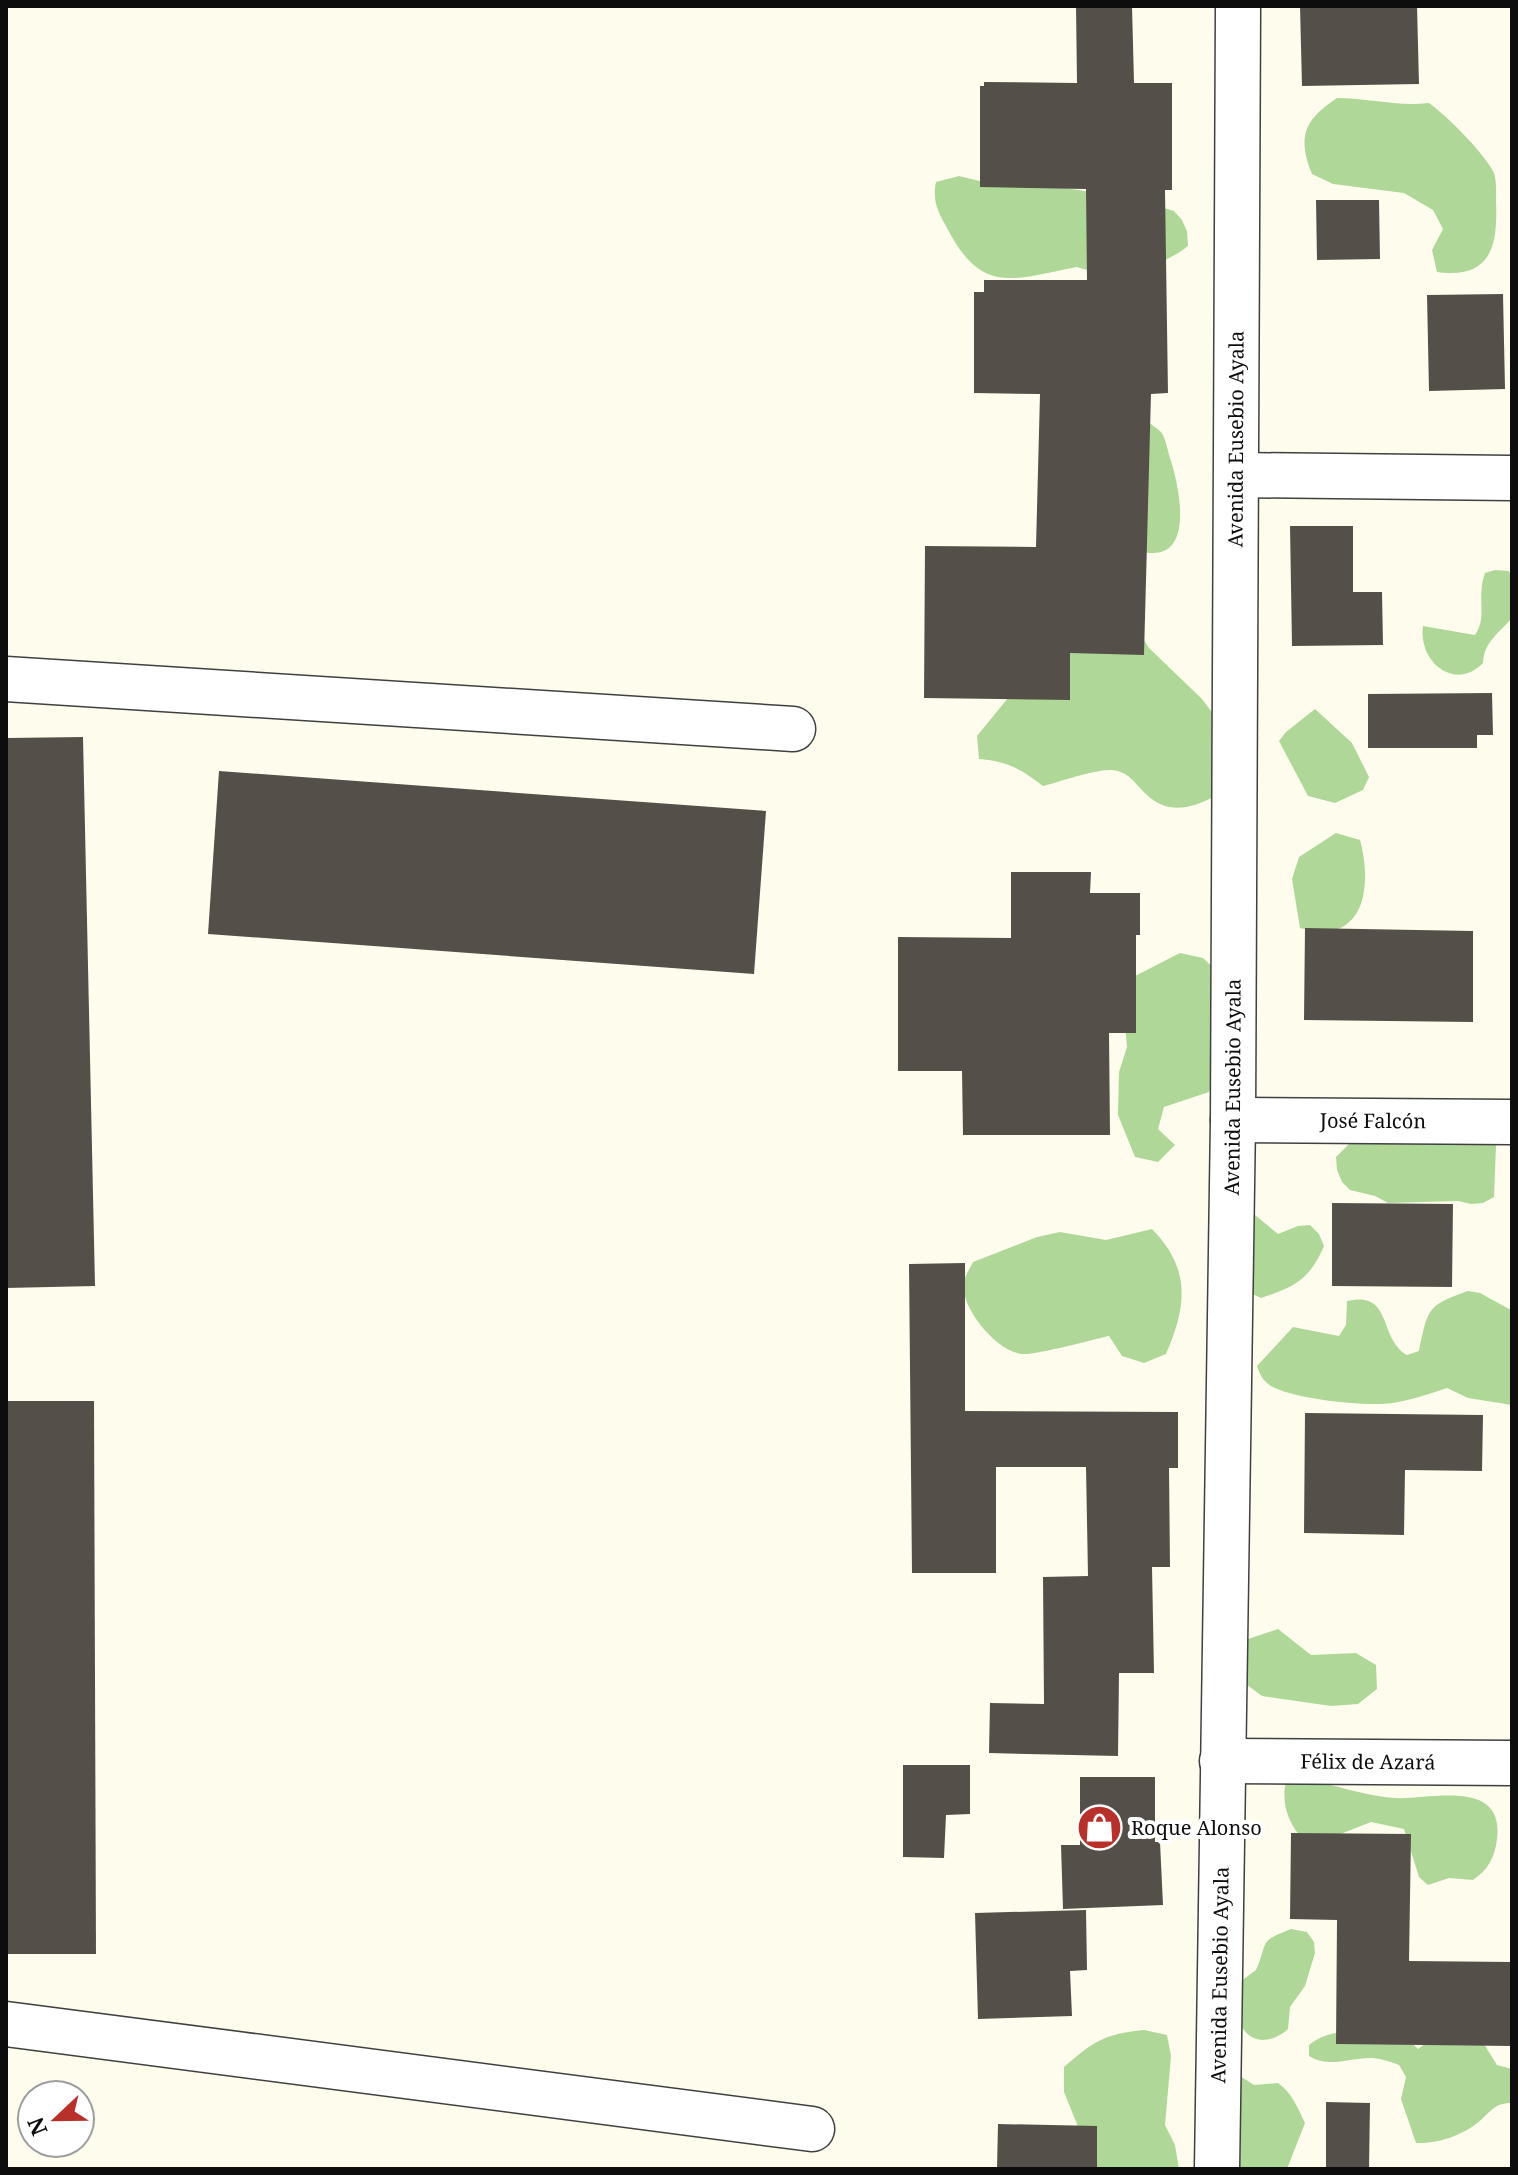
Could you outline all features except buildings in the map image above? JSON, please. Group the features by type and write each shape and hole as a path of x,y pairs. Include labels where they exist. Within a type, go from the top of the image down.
{"street":[{"name":"Avenida Eusebio Ayala","path":"1217,2169 1233,1120 1238,6"},
{"path":"1237,475 1512,478"},
{"path":"6,679 793,729"},
{"name":"José Falcón","path":"1233,1120 1512,1122"},
{"name":"Félix de Azará","path":"1222,1761 1512,1763"},
{"path":"6,2024 812,2129"}],"green space":[{"path":"1337,98 1429,103 1481,154 1495,178 1496,219 1492,246 1479,265 1455,273 1437,272 1432,250 1443,229 1433,210 1404,193 1333,184 1312,174 1305,150 1306,130 1317,114"},
{"path":"959,176 984,182 1053,186 1129,198 1174,211 1187,231 1188,246 1163,261 1135,270 1105,272 1077,267 1035,276 1002,278 973,264 960,250 937,206 936,182"},
{"path":"1135,414 1163,435 1178,489 1180,522 1177,536 1171,546 1160,552 1143,552"},
{"path":"1509,571 1512,579 1512,618 1489,643 1483,663 1461,675 1450,674 1432,661 1426,651 1423,626 1475,635 1481,621 1481,590 1485,573"},
{"path":"1135,626 1149,648 1202,699 1217,719 1215,796 1188,807 1171,807 1154,801 1131,778 1117,771 1096,772 1043,786 1013,767 979,759 977,736 1021,682 1016,661"},
{"path":"1315,709 1352,743 1369,777 1363,790 1335,803 1308,796 1279,741"},
{"path":"1336,833 1360,840 1365,867 1363,897 1351,921 1339,928 1321,932 1300,928 1292,879 1299,857"},
{"path":"1180,953 1203,958 1219,973 1217,1068 1209,1092 1164,1107 1158,1129 1175,1145 1158,1162 1135,1157 1118,1115 1119,1072 1127,1047 1125,1024 1135,976"},
{"path":"1364,1129 1493,1134 1496,1146 1494,1197 1483,1203 1471,1204 1458,1201 1388,1203 1375,1196 1350,1190 1342,1182 1336,1157"},
{"path":"1255,1215 1278,1234 1310,1225 1319,1234 1324,1246 1313,1266 1300,1280 1261,1298 1248,1292 1233,1224"},
{"path":"1152,1229 1174,1259 1182,1288 1178,1319 1166,1354 1144,1363 1122,1356 1109,1336 1029,1354 1012,1351 983,1328 964,1295 963,1285 973,1262 1037,1237 1060,1232 1106,1240"},
{"path":"1468,1291 1480,1293 1511,1310 1512,1405 1468,1398 1447,1388 1393,1403 1330,1401 1281,1391 1266,1382 1258,1369 1257,1366 1293,1327 1339,1336 1346,1325 1347,1301 1362,1299 1372,1302 1379,1309 1398,1347 1407,1355 1419,1351 1432,1310 1444,1300"},
{"path":"1278,1629 1311,1655 1356,1653 1376,1665 1377,1689 1358,1704 1331,1706 1262,1696 1243,1682 1236,1643"},
{"path":"1310,1780 1384,1797 1461,1796 1477,1799 1489,1807 1496,1820 1495,1852 1487,1867 1473,1880 1449,1878 1428,1885 1419,1877 1404,1829 1371,1822 1338,1835 1302,1838 1287,1812 1284,1797 1286,1782"},
{"path":"1291,1929 1307,1932 1314,1942 1315,1953 1305,1986 1290,2007 1288,2029 1276,2037 1256,2039 1240,2023 1237,1984 1256,1970 1268,1940"},
{"path":"1397,2028 1418,2049 1437,2035 1484,2044 1497,2065 1512,2069 1512,2103 1496,2107 1453,2137 1416,2143 1401,2099 1406,2077 1399,2065 1373,2058 1325,2062 1309,2056 1309,2045 1327,2035"},
{"path":"1144,2030 1167,2035 1171,2056 1165,2125 1175,2145 1179,2169 1090,2169 1081,2134 1064,2092 1064,2067 1100,2040"},
{"path":"1237,2074 1254,2085 1278,2083 1297,2106 1305,2123 1287,2169 1230,2169"}],"place":[{"name":"Roque Alonso","path":"1100,1828"}]}
